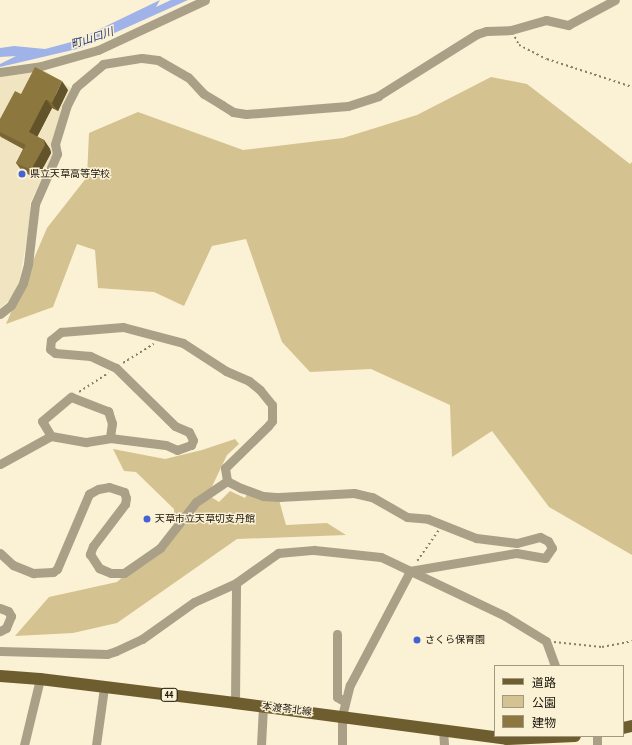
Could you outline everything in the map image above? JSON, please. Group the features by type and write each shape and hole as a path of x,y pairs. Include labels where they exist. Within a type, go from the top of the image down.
{"main road":[{"name":"本渡苓北線","path":"0,676 40,679 263,706 507,739 552,737"}],"street":[{"path":"0,72 41,66 98,50 205,0"},
{"path":"0,314 11,305 23,283 28,264 35,204 57,154 55,144 66,107 76,87 103,64 142,58 158,60 188,76 204,94 233,112 262,115 362,104 477,34 486,31 511,30 546,20 568,25 615,0"},
{"path":"98,50 103,64"},
{"path":"0,464 51,436 86,442 110,438 166,445 177,450 189,447 193,440 187,430 175,426 113,370 90,356 55,353 49,345 55,336 61,332 123,327 183,343 260,390 272,405 272,421 225,468 226,481"},
{"path":"51,436 42,421 71,397 108,412 112,423 110,438"},
{"path":"226,481 263,496 354,493 377,500 407,517 443,524 460,533 488,540 517,543 534,538 544,538 551,544 551,552 545,558 516,553 410,571"},
{"path":"0,553 13,565 33,574 53,572 57,569 89,494 98,489 109,487 119,489 126,498 120,511 93,546 90,554 99,568 111,573 124,572 160,548 196,502 226,481"},
{"path":"0,651 107,654 142,639 194,602 236,583 278,553 314,550 381,556 505,616 546,641 555,665"},
{"path":"342,745 342,716 344,701 410,571"},
{"path":"235,703 236,583"},
{"path":"0,608 8,611 11,616 6,628 0,631"},
{"path":"337,634 338,697 344,701"},
{"path":"24,745 40,679"},
{"path":"96,745 104,687"},
{"path":"262,745 263,706"},
{"path":"444,730 444,745"}],"path":[{"path":"511,30 519,45 531,52 632,87"},
{"path":"71,397 153,344"},
{"path":"410,571 443,524"},
{"path":"546,641 602,647 632,641"}],"shaded area":[{"name":"県立天草高等学校","path":"44,70 71,88 53,155 30,203 30,221 19,283 11,299 0,308 0,77"}],"green space":[{"path":"491,77 527,84 630,164 632,162 632,555 549,507 492,431 452,457 450,405 371,369 310,372 282,342 246,239 212,246 184,306 154,292 98,288 95,250 77,244 53,307 6,324 47,228 87,177 89,133 138,112 243,150 343,138 417,115"},
{"path":"235,439 239,444 227,455 208,495 219,502 230,491 245,498 250,489 279,500 286,525 327,523 346,535 237,539 117,623 73,633 15,636 49,597 117,582 175,529 174,509 136,472 124,471 113,449 165,459 202,450"}],"water":[{"name":"町山口川","path":"160,0 156,7 171,0 188,0 81,48 0,67 0,64 16,56 0,57 0,48 14,46 45,49 75,41"}],"building":[{"path":"35,67 62,81 52,103 46,99 29,132 44,140 45,145 31,170 16,163 26,145 0,132 0,119 15,91 21,94"}],"place":[{"name":"県立天草高等学校","path":"22,174"},
{"name":"天草市立天草切支丹館","path":"147,519"},
{"name":"さくら保育園","path":"417,640"}]}
